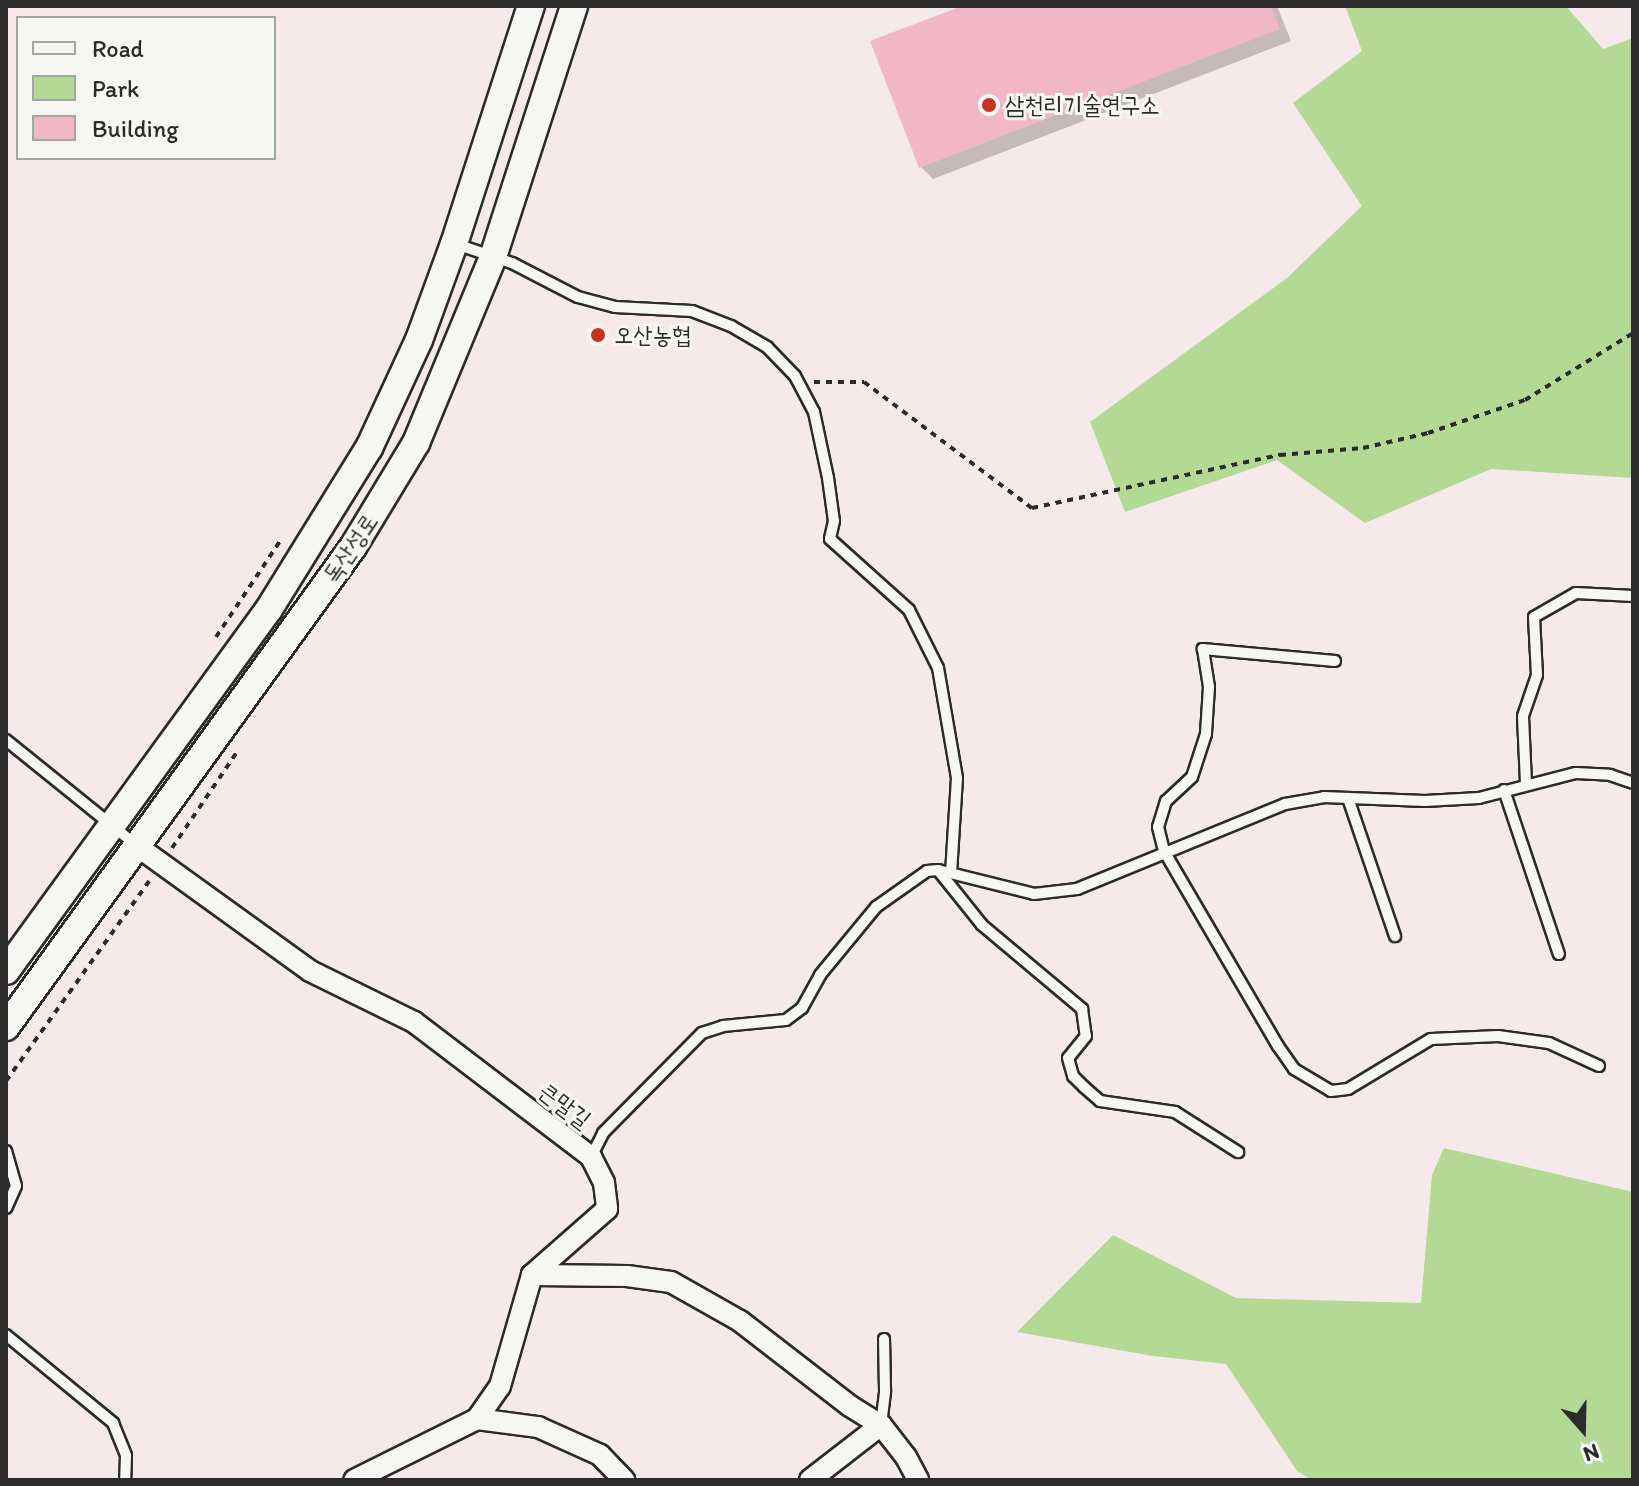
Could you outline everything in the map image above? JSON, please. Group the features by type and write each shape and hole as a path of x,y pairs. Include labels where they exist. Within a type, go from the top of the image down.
{"street":[{"name":"독산성로","path":"6,971 269,609 369,448 419,340 454,244 531,6"},
{"name":"독산성로","path":"6,1027 353,547 416,443 493,257 574,6"},
{"name":"큰말길","path":"137,846 310,971 414,1022 591,1157 604,1183 607,1209 532,1275"},
{"path":"354,1480 477,1419 500,1386 532,1275 627,1276 671,1282 740,1321 850,1406 881,1425 906,1457 918,1480"},
{"path":"477,1419 538,1427 600,1455 624,1480"},
{"path":"810,1480 881,1425"}],"lane":[{"path":"454,244 493,257 578,297 615,307 692,311 731,326 767,347 799,382 814,412 828,478 834,521 830,539 909,610 938,668 957,778 951,873"},
{"path":"1526,783 1523,716 1537,675 1534,617 1576,593 1633,596"},
{"path":"1335,661 1203,649 1209,687 1206,734 1192,777 1166,801 1158,827 1164,851 1286,1057 1294,1069 1331,1091 1348,1089 1431,1039 1498,1036 1549,1043 1599,1066"},
{"path":"6,740 137,846"},
{"path":"591,1157 603,1133 702,1033 723,1026 786,1020 802,1008 820,975 876,907 927,871 938,870 1034,894 1077,889 1285,804 1324,797 1479,798 1526,783 1576,773 1610,775 1633,783"},
{"path":"1504,790 1559,954"},
{"path":"1348,798 1395,936"},
{"path":"938,870 982,925 1082,1009 1086,1036 1068,1058 1073,1076 1084,1087 1100,1101 1175,1112 1238,1152"},
{"path":"6,1151 16,1186 6,1208"},
{"path":"6,1335 113,1423 126,1456 125,1480"},
{"path":"881,1425 885,1390 884,1339"}],"path":[{"path":"799,382 864,382 1032,508 1280,455 1363,448 1428,433 1525,400 1633,333"},
{"path":"211,644 287,530"}],"green space":[{"path":"1345,6 1566,6 1603,49 1633,38 1633,478 1491,469 1365,523 1277,460 1125,512 1090,422 1287,278 1362,206 1293,103 1362,51"},
{"path":"1444,1148 1633,1192 1633,1480 1312,1480 1297,1471 1226,1364 1153,1356 1017,1332 1113,1235 1236,1298 1421,1303 1432,1175"}],"building":[{"name":"삼천리기술연구소","path":"962,6 1271,6 1280,29 919,168 870,41"}],"place":[{"name":"삼천리기술연구소","path":"989,105"},
{"name":"오산농협","path":"598,335"}]}
